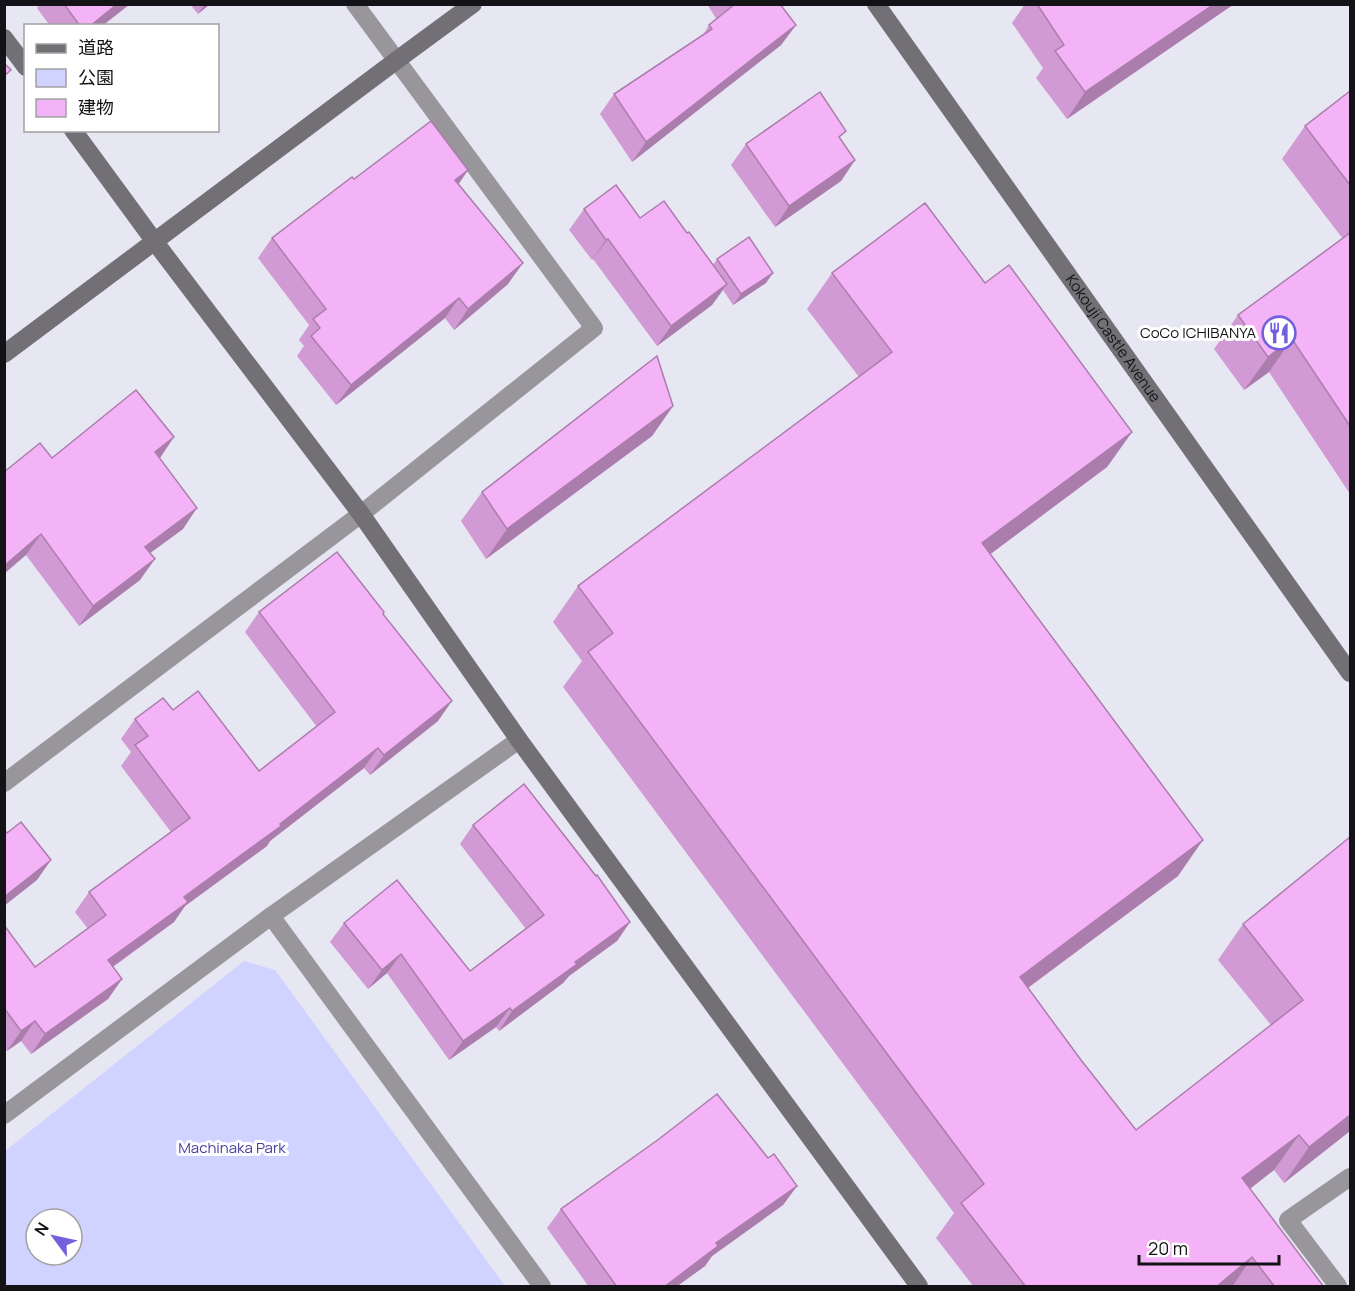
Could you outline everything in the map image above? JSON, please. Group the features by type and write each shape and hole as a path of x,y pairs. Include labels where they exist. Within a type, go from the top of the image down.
{"street":[{"path":"4,783 361,514 594,328 355,4"},
{"path":"4,354 473,4"},
{"name":"Kokouji Castle Avenue","path":"876,4 1350,673"},
{"path":"4,38 24,64"},
{"path":"74,132 361,514 519,740 919,1287"},
{"path":"4,1115 271,915 519,740"},
{"path":"271,915 542,1287"},
{"path":"1338,1287 1288,1220 1350,1177"}],"green space":[{"name":"Machinaka Park","path":"244,961 275,970 505,1286 5,1286 5,1151"}],"building":[{"path":"64,4 117,4 92,24 79,24"},
{"path":"735,4 780,4 796,25 646,142 614,94 712,29 709,25"},
{"path":"1037,4 1214,4 1085,92 1055,51 1064,45"},
{"path":"4,63 11,70 4,76"},
{"path":"1350,91 1350,185 1305,126"},
{"path":"820,92 846,131 839,137 855,160 789,206 746,144"},
{"path":"431,121 468,170 455,180 523,263 468,309 459,298 351,385 311,336 320,328 313,319 326,309 272,238"},
{"path":"616,185 640,218 664,201 727,284 671,326 584,209"},
{"path":"925,203 985,283 1009,265 1132,432 982,543 1203,840 1020,977 1136,1130 1303,1000 1243,924 1350,837 1350,1115 1309,1147 1299,1135 1242,1178 1324,1287 1275,1287 1252,1257 1216,1287 1026,1287 961,1203 984,1184 588,652 613,633 578,586 892,352 832,273"},
{"path":"1350,233 1350,426 1292,339 1268,357 1238,315"},
{"path":"749,237 773,273 741,294 717,259"},
{"path":"657,356 673,406 507,529 482,492"},
{"path":"136,390 174,437 155,452 197,508 145,547 155,559 93,606 41,534 4,566 4,472 40,443 52,458"},
{"path":"337,552 452,701 384,755 378,748 280,824 281,826 184,897 188,902 108,960 122,979 45,1034 35,1021 21,1031 4,1008 4,925 35,967 106,915 89,892 190,818 135,745 148,736 135,719 163,698 173,710 198,691 259,771 335,712 259,612"},
{"path":"524,784 597,875 630,922 512,1011 510,1008 463,1041 401,954 382,970 344,923 397,880 470,971 544,915 473,825"},
{"path":"21,822 51,860 4,897 4,829 7,833"},
{"path":"717,1094 768,1158 774,1154 797,1186 716,1243 718,1246 664,1287 617,1287 561,1209 659,1139"}],"place":[{"name":"CoCo ICHIBANYA","path":"1279,333"}]}
